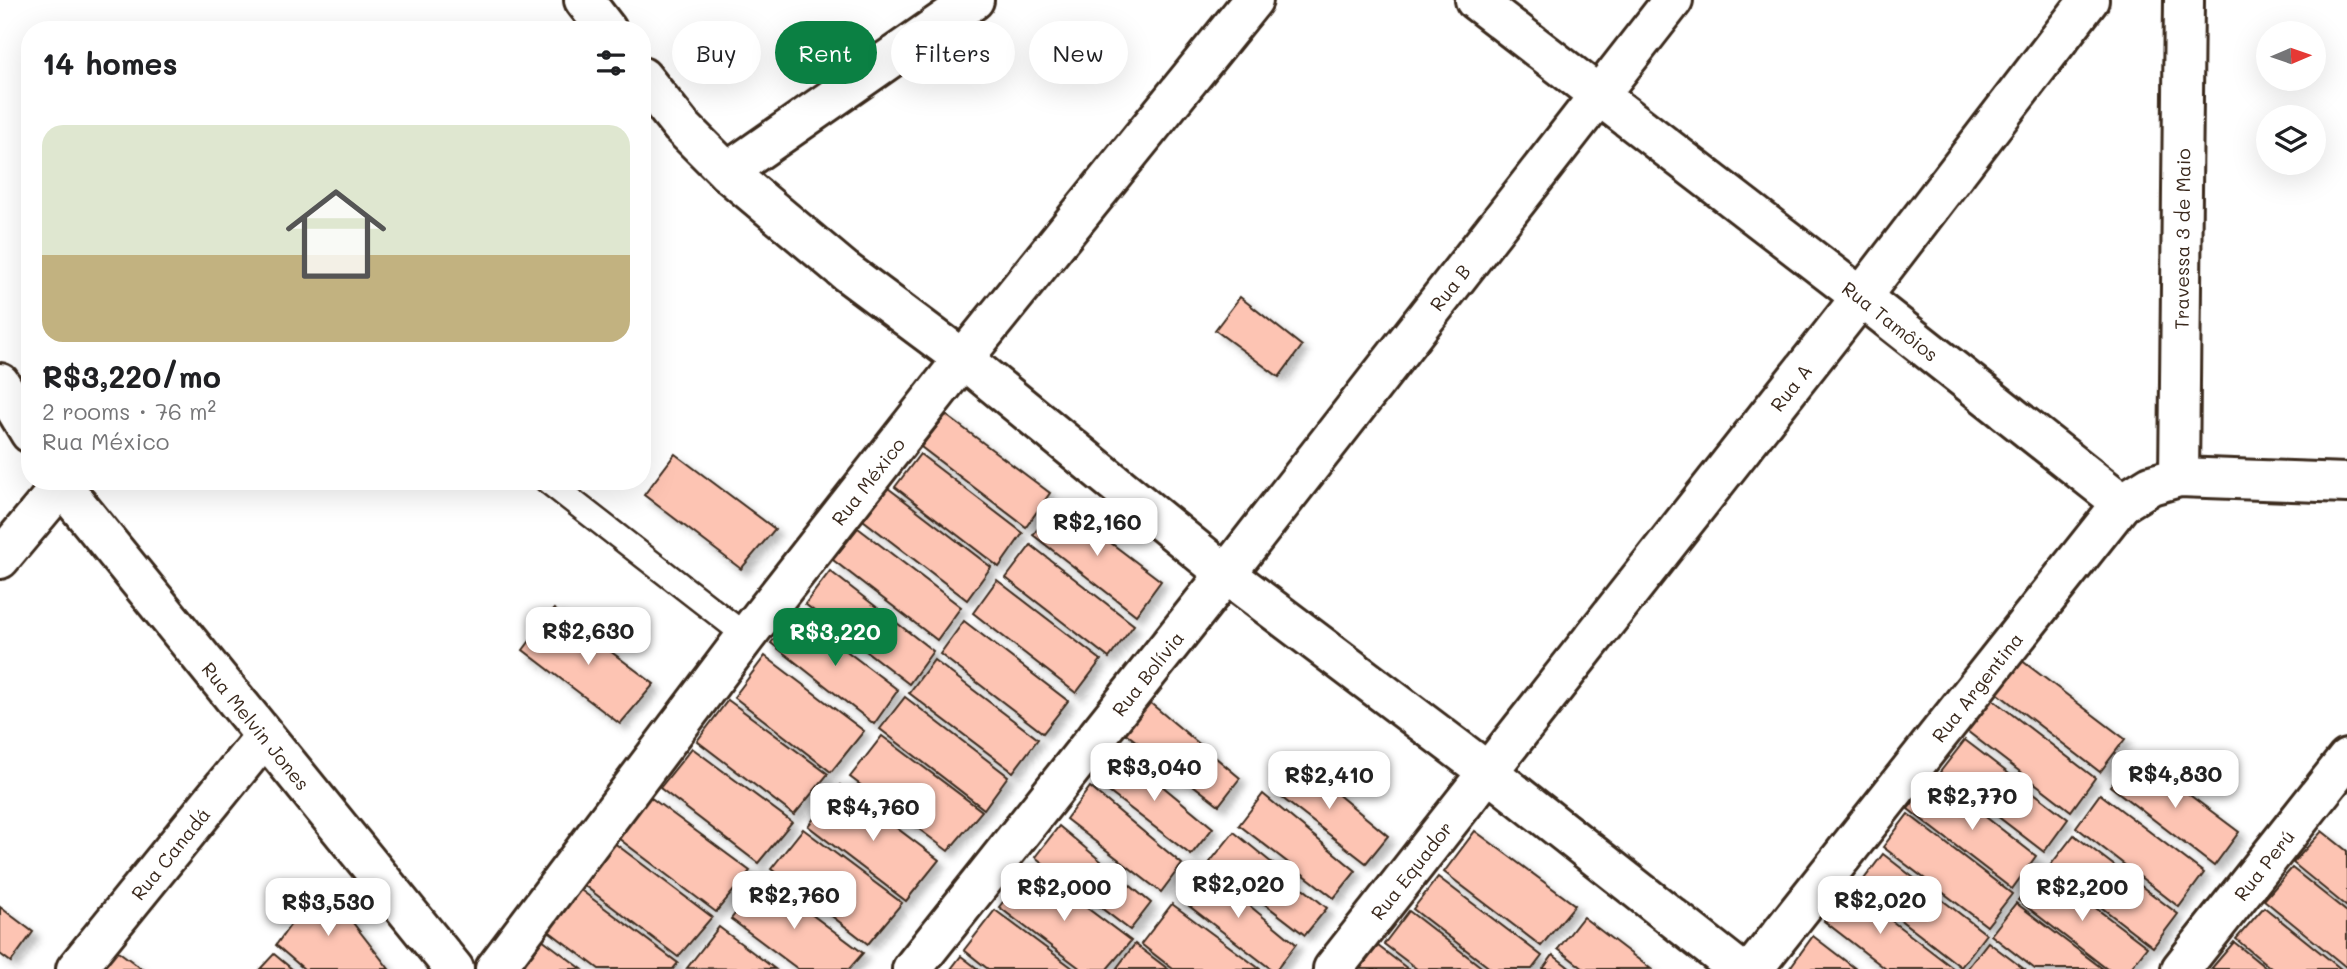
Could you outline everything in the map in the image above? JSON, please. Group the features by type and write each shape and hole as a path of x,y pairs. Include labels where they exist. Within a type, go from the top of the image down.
{"street":[{"path":"584,0 600,21"},
{"path":"727,172 974,0"},
{"name":"Rua México","path":"495,969 746,636 963,359 1253,0"},
{"name":"Rua Tamôios","path":"1475,0 1861,297 2122,503"},
{"name":"Rua B","path":"1226,574 1673,0"},
{"name":"Rua A","path":"1488,772 2090,0"},
{"name":"Travessa 3 de Maio","path":"2179,477 2184,0"},
{"path":"651,88 681,126 727,172 845,271 963,359 1226,574 1488,772 1738,969"},
{"path":"0,383 21,418"},
{"path":"2122,503 2151,485 2179,477 2347,483"},
{"path":"0,559 55,490"},
{"name":"Rua Melvin Jones","path":"65,490 454,969"},
{"name":"Rua Argentina","path":"1753,969 2122,503"},
{"name":"Rua Bolívia","path":"912,969 1226,574"},
{"name":"Rua Canadá","path":"76,969 264,737"},
{"name":"Rua Perú","path":"2181,969 2347,759"},
{"name":"Rua Equador","path":"1333,969 1488,772"}],"lane":[{"path":"559,490 746,636"}],"building":[{"path":"1240,297 1302,346 1279,377 1215,330"},
{"path":"946,415 1050,493 1026,527 921,447"},
{"path":"675,454 775,529 741,569 644,495 651,490 651,486"},
{"path":"920,454 1023,533 999,567 895,487"},
{"path":"888,488 991,567 967,600 863,520"},
{"path":"1057,502 1161,581 1136,615 1033,535"},
{"path":"858,528 961,607 937,640 833,560"},
{"path":"1031,545 1134,625 1109,658 1006,578"},
{"path":"830,571 933,651 909,684 805,604"},
{"path":"997,580 1101,660 1076,693 973,613"},
{"path":"554,609 654,684 620,724 523,650"},
{"path":"795,612 898,690 874,724 771,643"},
{"path":"964,621 1068,701 1043,733 940,654"},
{"path":"765,656 864,731 831,772 734,697"},
{"path":"934,660 1038,739 1013,772 909,693"},
{"path":"2021,660 2125,739 2100,772 1996,692"},
{"path":"905,697 1008,776 984,809 880,729"},
{"path":"1992,699 2095,778 2071,811 1967,731"},
{"path":"728,700 828,774 794,815 697,741"},
{"path":"1148,701 1240,778 1219,805 1124,732"},
{"path":"882,736 982,811 948,851 850,777"},
{"path":"1965,740 2068,819 2044,852 1940,772"},
{"path":"692,748 792,822 758,863 660,788"},
{"path":"1120,751 1213,828 1191,855 1096,782"},
{"path":"2135,754 2239,832 2214,866 2110,786"},
{"path":"1295,759 1388,836 1366,863 1272,790"},
{"path":"1933,776 2036,856 2012,889 1908,809"},
{"path":"840,785 939,860 906,901 808,826"},
{"path":"1090,787 1182,864 1161,892 1066,819"},
{"path":"1263,794 1356,871 1334,898 1239,825"},
{"path":"2100,794 2204,873 2179,907 2076,827"},
{"path":"650,797 750,871 716,912 618,838"},
{"path":"1908,814 2012,894 1987,926 1883,847"},
{"path":"1059,826 1151,903 1130,930 1035,857"},
{"path":"803,829 902,903 868,944 771,869"},
{"path":"1475,831 1575,905 1541,946 1444,872"},
{"path":"2322,831 2347,851 2347,907 2293,863"},
{"path":"1234,832 1327,908 1305,935 1210,862"},
{"path":"2074,835 2178,914 2153,947 2049,867"},
{"path":"613,842 712,917 678,957 581,883"},
{"path":"1883,854 1986,934 1961,967 1858,887"},
{"path":"1031,866 1131,941 1107,969 1081,969 999,907"},
{"path":"1204,868 1296,944 1277,969 1271,969 1180,899"},
{"path":"2043,868 2147,947 2130,969 2107,969 2018,900"},
{"path":"2292,868 2347,912 2347,968 2264,900"},
{"path":"1438,877 1542,956 1532,969 1491,969 1413,909"},
{"path":"763,878 863,953 849,969 798,969 731,919"},
{"path":"321,882 389,969 304,969 276,945"},
{"path":"578,888 678,963 673,969 599,969 546,929"},
{"path":"1849,888 1953,968 1886,969 1824,921"},
{"path":"2016,903 2103,969 2035,969 1991,935"},
{"path":"1172,904 1260,969 1173,969 1141,944"},
{"path":"0,907 33,932 11,962 0,954"},
{"path":"2264,907 2341,969 2272,969 2236,939"},
{"path":"995,910 1074,969 988,969 964,950"},
{"path":"1409,911 1484,969 1417,969 1384,944"},
{"path":"1583,917 1651,969 1584,969 1558,949"},
{"path":"719,927 775,969 687,968"},
{"path":"538,936 582,969 512,969"},
{"path":"1813,936 1856,969 1789,969"},
{"path":"1988,942 2024,969 1967,969"},
{"path":"2234,942 2267,969 2211,969"},
{"path":"1135,944 1168,969 1116,969"},
{"path":"1378,946 1408,969 1360,969"},
{"path":"114,948 142,969 99,969"},
{"path":"274,954 292,969 260,969"},
{"path":"1553,955 1571,969 1543,969"},
{"path":"961,956 978,969 951,969"}]}
